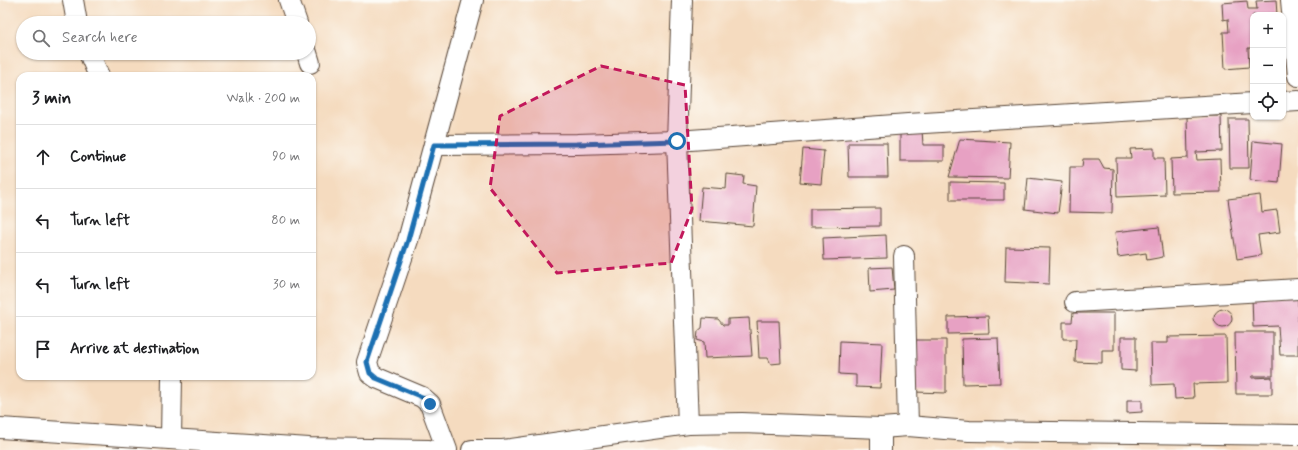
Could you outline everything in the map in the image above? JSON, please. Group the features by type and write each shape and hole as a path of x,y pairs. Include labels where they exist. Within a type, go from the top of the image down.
{"street":[{"path":"73,0 76,16"},
{"path":"289,0 295,16"},
{"path":"447,450 430,404 422,397 376,378 370,373 367,362 408,240 473,0"},
{"path":"682,0 677,141 688,424"},
{"path":"1291,0 1298,76"},
{"path":"92,60 97,72"},
{"path":"1286,102 1298,101"},
{"path":"434,145 576,144 677,141 908,124 1250,104"},
{"path":"904,256 908,426"},
{"path":"1075,302 1298,289"},
{"path":"171,439 172,380"},
{"path":"472,450 503,450 688,424 742,423 880,428 908,426 969,431 1298,435"},
{"path":"0,428 309,449 429,450"},
{"path":"880,428 881,450"}],"highlighted area":[{"path":"601,66 685,85 692,209 671,263 557,273 490,188 500,116"}],"building":[{"path":"1276,0 1277,12 1250,12 1250,48 1248,48 1249,67 1225,69 1223,32 1229,32 1228,19 1223,20 1222,3 1247,1 1248,9 1257,9 1256,1"},
{"path":"1187,116 1221,116 1222,151 1196,152 1197,160 1220,159 1221,192 1172,193 1171,159 1188,158"},
{"path":"1229,119 1248,119 1249,168 1230,168"},
{"path":"900,130 922,130 923,145 944,145 944,161 900,161"},
{"path":"960,139 1010,142 1008,178 949,177"},
{"path":"1253,141 1282,144 1279,183 1250,180"},
{"path":"848,143 887,143 888,177 849,177"},
{"path":"1154,148 1154,158 1164,158 1165,195 1117,197 1116,158 1131,158 1130,149"},
{"path":"803,149 824,151 821,184 800,182"},
{"path":"1083,159 1099,159 1104,168 1113,169 1112,213 1069,212 1070,167 1082,167"},
{"path":"727,174 744,176 743,184 756,186 753,226 699,221 702,187 726,189"},
{"path":"1028,178 1062,182 1058,213 1025,209"},
{"path":"950,182 1004,183 1004,200 950,200"},
{"path":"1260,195 1262,212 1277,210 1280,232 1258,235 1261,255 1237,259 1228,199"},
{"path":"880,208 880,226 810,227 810,209"},
{"path":"1159,227 1163,257 1147,260 1146,253 1118,257 1115,232"},
{"path":"886,235 887,258 824,260 823,238"},
{"path":"1006,247 1050,248 1049,284 1005,282"},
{"path":"892,267 894,290 870,292 869,268"},
{"path":"1298,294 1298,355 1280,355 1278,326 1253,327 1252,296"},
{"path":"1223,309 1229,312 1232,318 1229,324 1223,327 1217,324 1214,318 1217,312"},
{"path":"1073,313 1114,313 1114,350 1102,350 1102,363 1075,362 1076,339 1063,339 1063,322 1072,322"},
{"path":"988,316 989,333 948,334 948,317"},
{"path":"703,318 718,319 723,325 728,325 728,319 749,318 752,356 705,358 704,342 697,340 698,331 702,328"},
{"path":"757,321 779,321 781,363 771,364 768,358 759,358"},
{"path":"1235,332 1273,332 1273,376 1252,376 1252,378 1272,377 1272,394 1236,394"},
{"path":"1226,336 1227,383 1193,384 1194,398 1175,399 1174,384 1152,385 1151,343 1168,343 1168,337"},
{"path":"1121,337 1136,337 1136,371 1121,370"},
{"path":"998,338 1000,383 963,384 962,339"},
{"path":"915,340 946,340 946,393 914,392"},
{"path":"840,341 882,343 880,388 856,387 856,375 839,374"},
{"path":"1127,400 1142,400 1142,412 1127,413"}],"route":[{"path":"430,404 422,397 376,378 370,373 367,362 408,240 434,145 576,144 677,141"}]}
